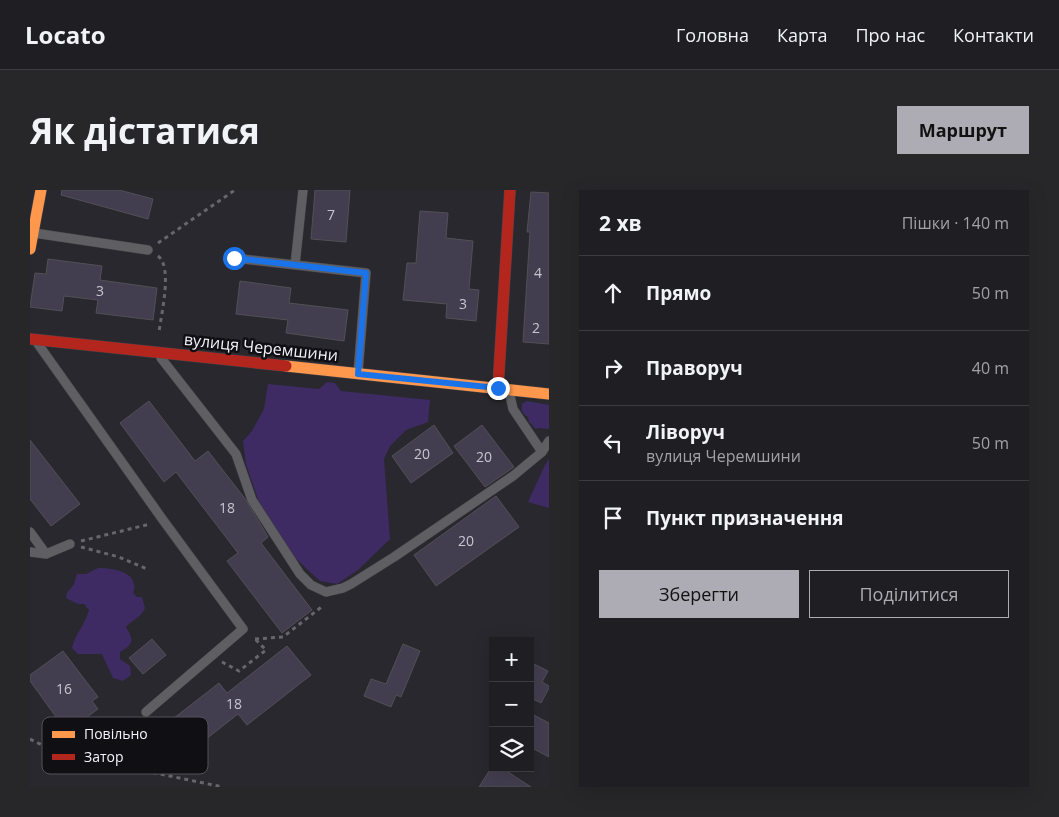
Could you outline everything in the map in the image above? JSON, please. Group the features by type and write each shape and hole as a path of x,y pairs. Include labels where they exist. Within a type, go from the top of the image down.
{"street":[{"path":"30,248 40,190"},
{"path":"503,389 510,190"},
{"name":"вулиця Черемшини","path":"32,339 549,394"}],"lane":[{"path":"294,265 303,190"},
{"path":"33,232 148,250"},
{"path":"234,258 366,273 358,374"},
{"path":"32,339 243,629 146,712"},
{"path":"157,352 236,454 252,500 300,574 311,585 326,592 343,588 394,557 513,476 542,452 549,441"},
{"path":"503,389 513,409 542,452"},
{"path":"30,532 46,554"},
{"path":"30,552 46,554 70,544"}],"path":[{"path":"157,352 166,271 162,259 148,250 235,190"},
{"path":"70,544 164,520"},
{"path":"70,544 119,557 146,569"},
{"path":"255,639 283,637 313,615 329,600"},
{"path":"211,656 239,671 266,650 243,629"},
{"path":"30,739 42,745"},
{"path":"160,774 223,787"}],"shaded area":[{"path":"327,382 335,383 341,391 430,400 428,422 406,430 390,446 384,459 390,539 358,570 337,584 320,581 295,558 259,502 246,464 243,441 252,431 264,409 268,384 319,389"},
{"path":"527,401 549,405 549,429 536,429 529,422 522,408 522,404"},
{"path":"549,459 549,508 528,502"},
{"path":"98,568 119,571 129,576 133,580 133,593 137,597 142,597 145,608 126,627 131,641 128,647 120,652 120,659 130,666 131,675 123,681 113,678 102,654 78,654 72,648 89,610 84,604 78,604 66,598 67,593 74,584 77,574 86,574"}],"building":[{"path":"62,190 119,190 153,199 148,219 61,195"},
{"path":"315,190 350,190 346,242 311,239"},
{"path":"531,192 549,193 549,344 523,342 530,232 527,232"},
{"path":"420,211 448,213 446,238 473,241 469,289 479,290 476,321 446,318 447,304 403,300 407,263 416,263"},
{"path":"48,259 102,266 100,280 157,288 153,320 96,313 98,300 64,296 62,311 30,307 35,273 46,274"},
{"path":"240,281 291,288 289,303 348,310 344,341 286,333 288,320 236,314"},
{"path":"149,401 195,461 208,451 246,500 268,537 261,543 312,610 282,633 227,561 238,553 176,472 164,482 120,423"},
{"path":"434,425 453,453 411,483 392,456"},
{"path":"482,425 514,467 485,487 454,446"},
{"path":"30,440 80,504 51,526 30,499"},
{"path":"496,496 519,527 436,586 414,555"},
{"path":"152,639 166,655 143,674 129,658"},
{"path":"403,644 420,651 401,697 396,695 391,707 364,696 371,679 386,684"},
{"path":"287,646 311,675 247,725 238,714 208,738 208,717 175,717 219,683 227,693"},
{"path":"63,651 98,697 92,701 98,709 87,717 56,717 30,681 30,675"},
{"path":"534,664 548,671 542,682 549,686 549,688 541,703 534,700"},
{"path":"534,715 549,723 549,757 534,749"},
{"path":"489,771 508,772 531,787 479,787"}],"traffic: slow":[{"path":"30,249 41,190"},
{"path":"286,366 549,394"}],"traffic: jam":[{"path":"498,388 510,190"},
{"path":"30,339 286,366"}],"route":[{"path":"234,258 366,273 358,374 498,388"}]}
